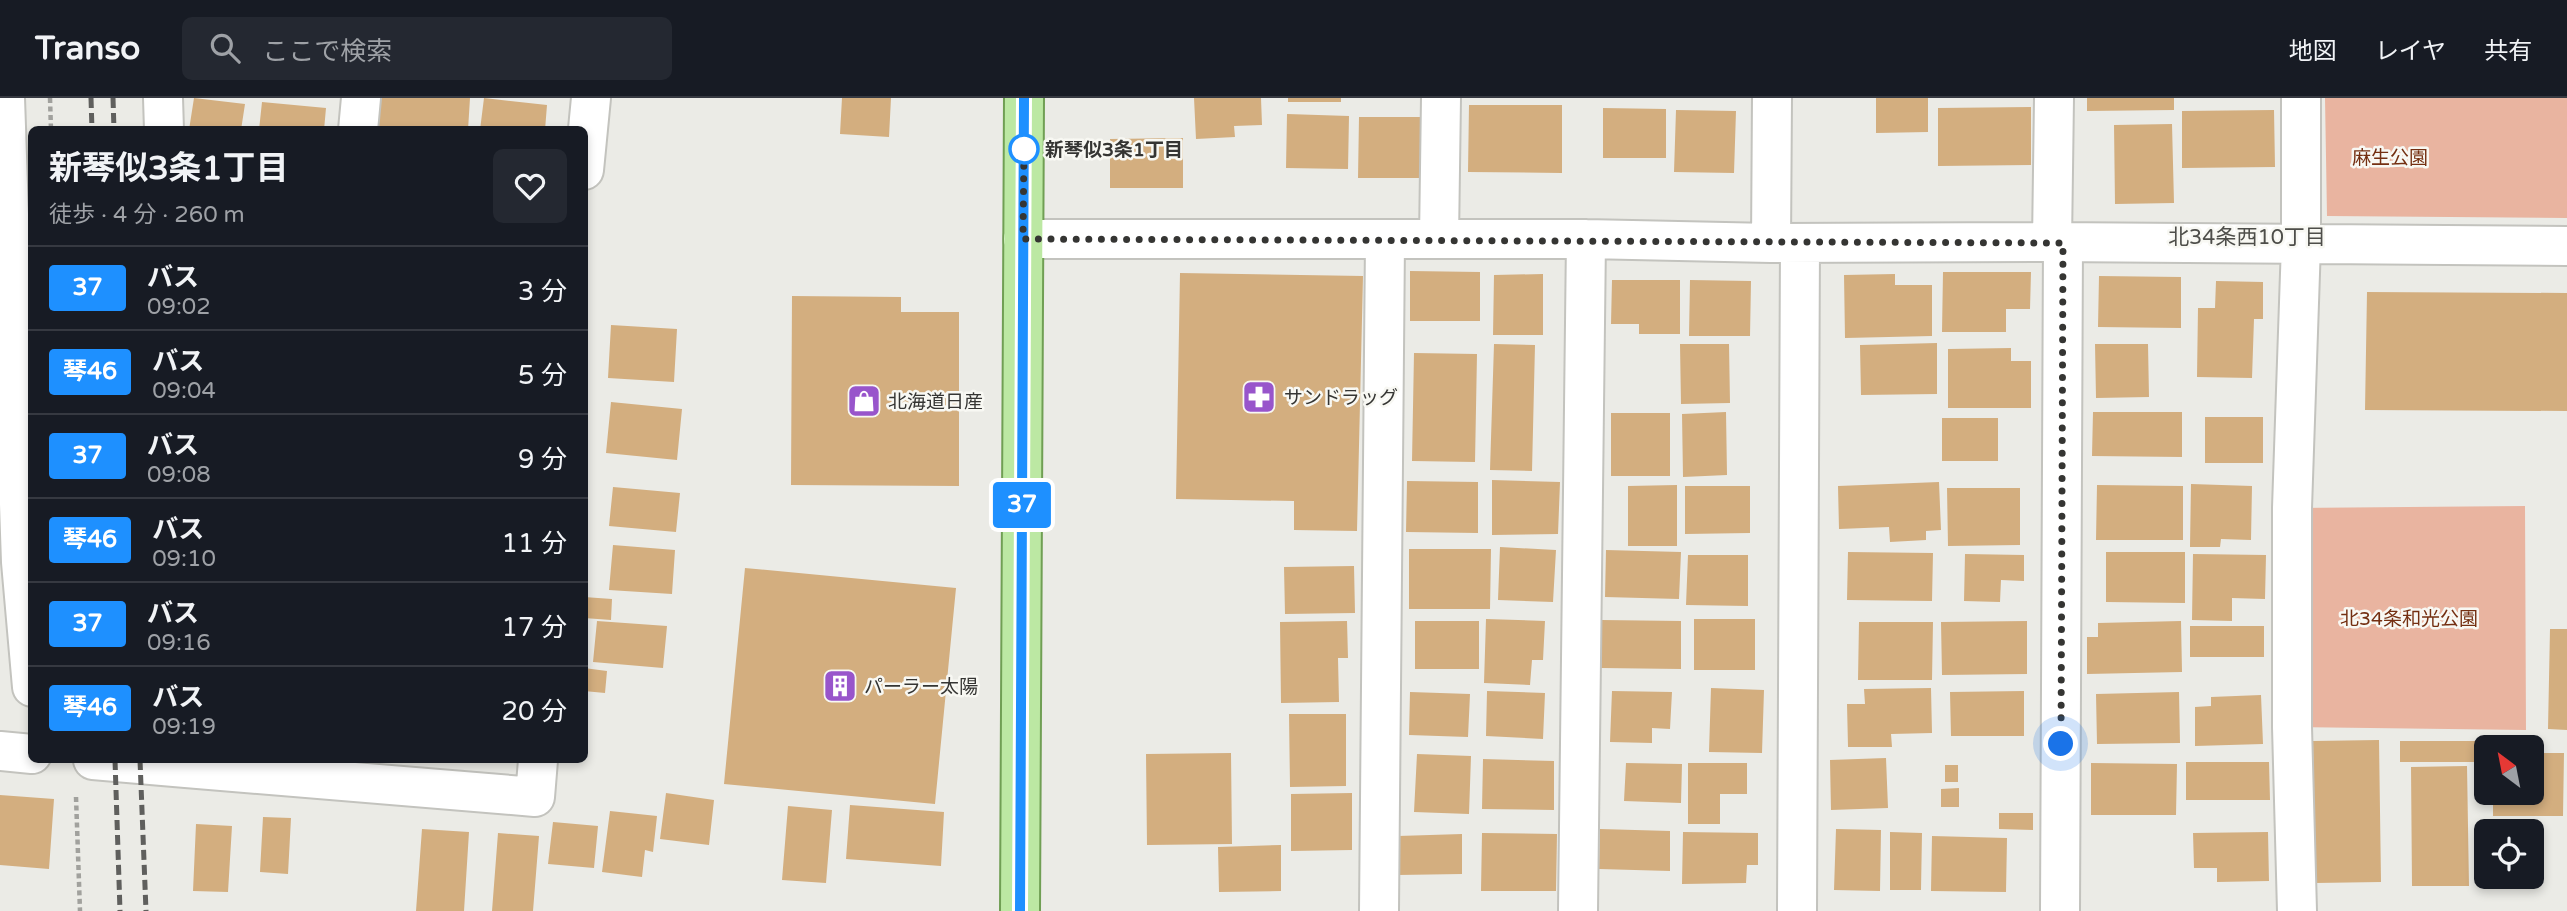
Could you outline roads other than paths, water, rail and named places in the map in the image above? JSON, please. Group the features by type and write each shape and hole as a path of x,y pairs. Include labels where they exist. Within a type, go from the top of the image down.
{"main road":[{"path":"1020,911 1024,98"}],"street":[{"path":"5,98 13,165 7,386 10,561 28,664"},
{"path":"163,98 164,126"},
{"path":"358,126 361,98"},
{"path":"588,129 591,98"},
{"path":"1439,239 1441,98"},
{"path":"1772,98 1786,243 1797,911"},
{"path":"2053,98 2057,242 2060,911"},
{"path":"2297,911 2292,727 2292,508 2301,244 2301,98"},
{"path":"1023,239 1586,239 1786,243 2567,246"},
{"path":"1578,911 1586,239"},
{"path":"1379,911 1385,240"},
{"path":"0,751 28,754"},
{"path":"163,763 320,769 535,796 538,763"}],"railway":[{"path":"91,98 92,126"},
{"path":"113,98 114,126"},
{"path":"115,763 120,911"},
{"path":"140,763 146,911"}],"place":[{"name":"新琴似3条1丁目","path":"1024,149"},
{"name":"サンドラッグ","path":"1259,397"},
{"name":"北海道日産","path":"864,401"},
{"name":"パーラー太陽","path":"840,686"}],"district":[{"name":"北34条西10丁目","path":"2247,237"}],"park label":[{"name":"麻生公園","path":"2390,157"},
{"name":"北34条和光公園","path":"2409,618"}]}
